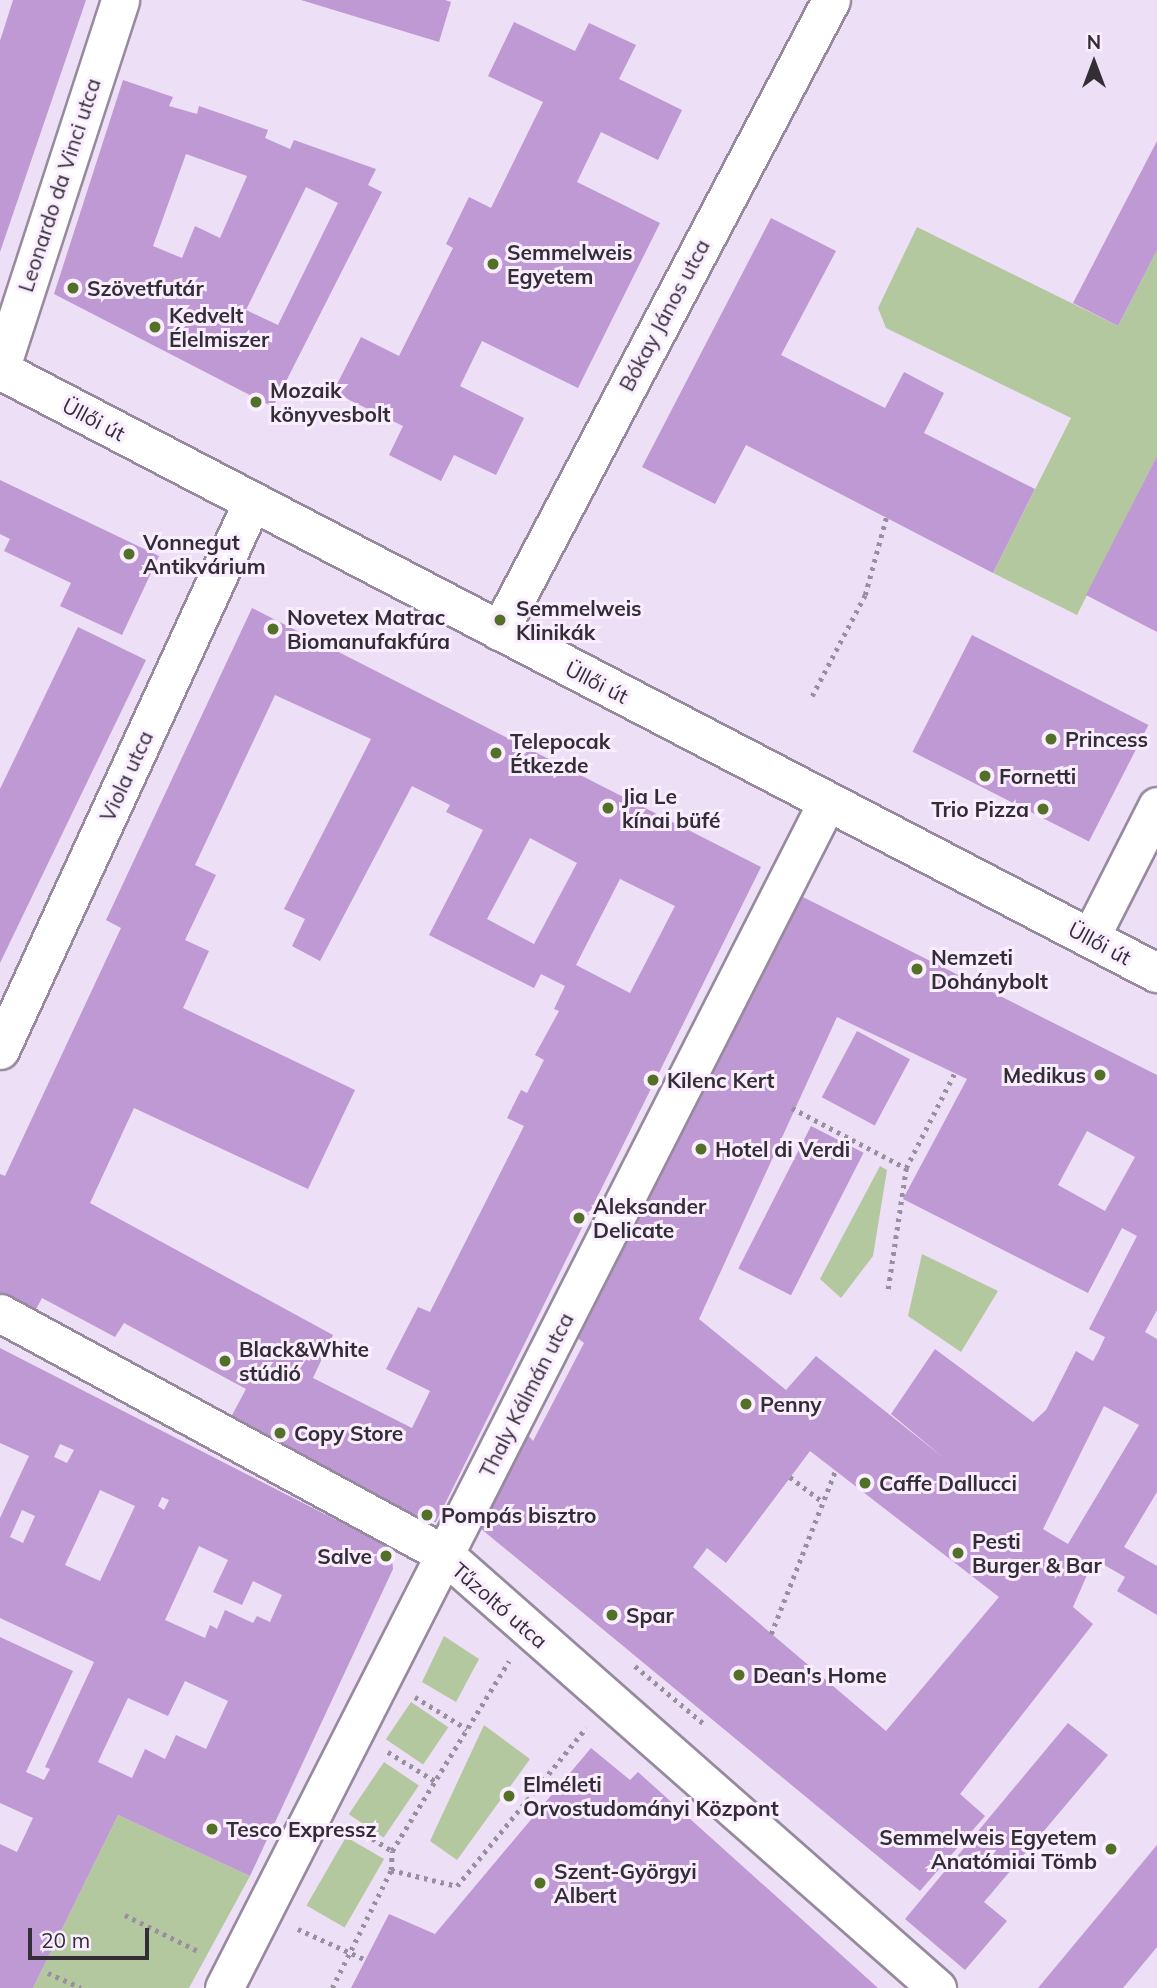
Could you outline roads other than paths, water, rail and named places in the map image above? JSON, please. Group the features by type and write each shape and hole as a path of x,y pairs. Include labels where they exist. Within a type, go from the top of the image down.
{"main road":[{"name":"Üllői út","path":"0,370 1157,973"}],"street":[{"name":"Leonardo da Vinci utca","path":"0,370 120,0"},
{"name":"Bókay János utca","path":"499,631 831,0"},
{"name":"Viola utca","path":"0,1050 252,502"},
{"name":"Thaly Kálmán utca","path":"229,1978 827,802"},
{"path":"1090,938 1157,806"},
{"name":"Tűzoltó utca","path":"0,1313 444,1555 937,1988"}],"place":[{"name":"Semmelweis Egyetem","path":"493,264"},
{"name":"Szövetfutár","path":"73,288"},
{"name":"Kedvelt Élelmiszer","path":"155,327"},
{"name":"Mozaik könyvesbolt","path":"256,402"},
{"name":"Vonnegut Antikvárium","path":"129,554"},
{"name":"Semmelweis Klinikák","path":"500,620"},
{"name":"Novetex Matrac Biomanufakfúra","path":"273,629"},
{"name":"Princess","path":"1051,739"},
{"name":"Telepocak Étkezde","path":"496,753"},
{"name":"Fornetti","path":"985,776"},
{"name":"Jia Le kínai büfé","path":"608,808"},
{"name":"Trio Pizza","path":"1043,809"},
{"name":"Nemzeti Dohánybolt","path":"917,969"},
{"name":"Medikus","path":"1100,1075"},
{"name":"Kilenc Kert","path":"653,1080"},
{"name":"Hotel di Verdi","path":"701,1149"},
{"name":"Aleksander Delicate","path":"579,1218"},
{"name":"Black&White stúdió","path":"225,1361"},
{"name":"Penny","path":"746,1404"},
{"name":"Copy Store","path":"280,1433"},
{"name":"Caffe Dallucci","path":"865,1483"},
{"name":"Pompás bisztro","path":"427,1515"},
{"name":"Pesti Burger & Bar","path":"958,1553"},
{"name":"Salve","path":"386,1556"},
{"name":"Spar","path":"612,1615"},
{"name":"Dean's Home","path":"739,1675"},
{"name":"Elméleti Orvostudományi Központ","path":"509,1796"},
{"name":"Tesco Expressz","path":"212,1829"},
{"name":"Semmelweis Egyetem Anatómiai Tömb","path":"1111,1849"},
{"name":"Szent-Györgyi Albert","path":"540,1883"}]}
